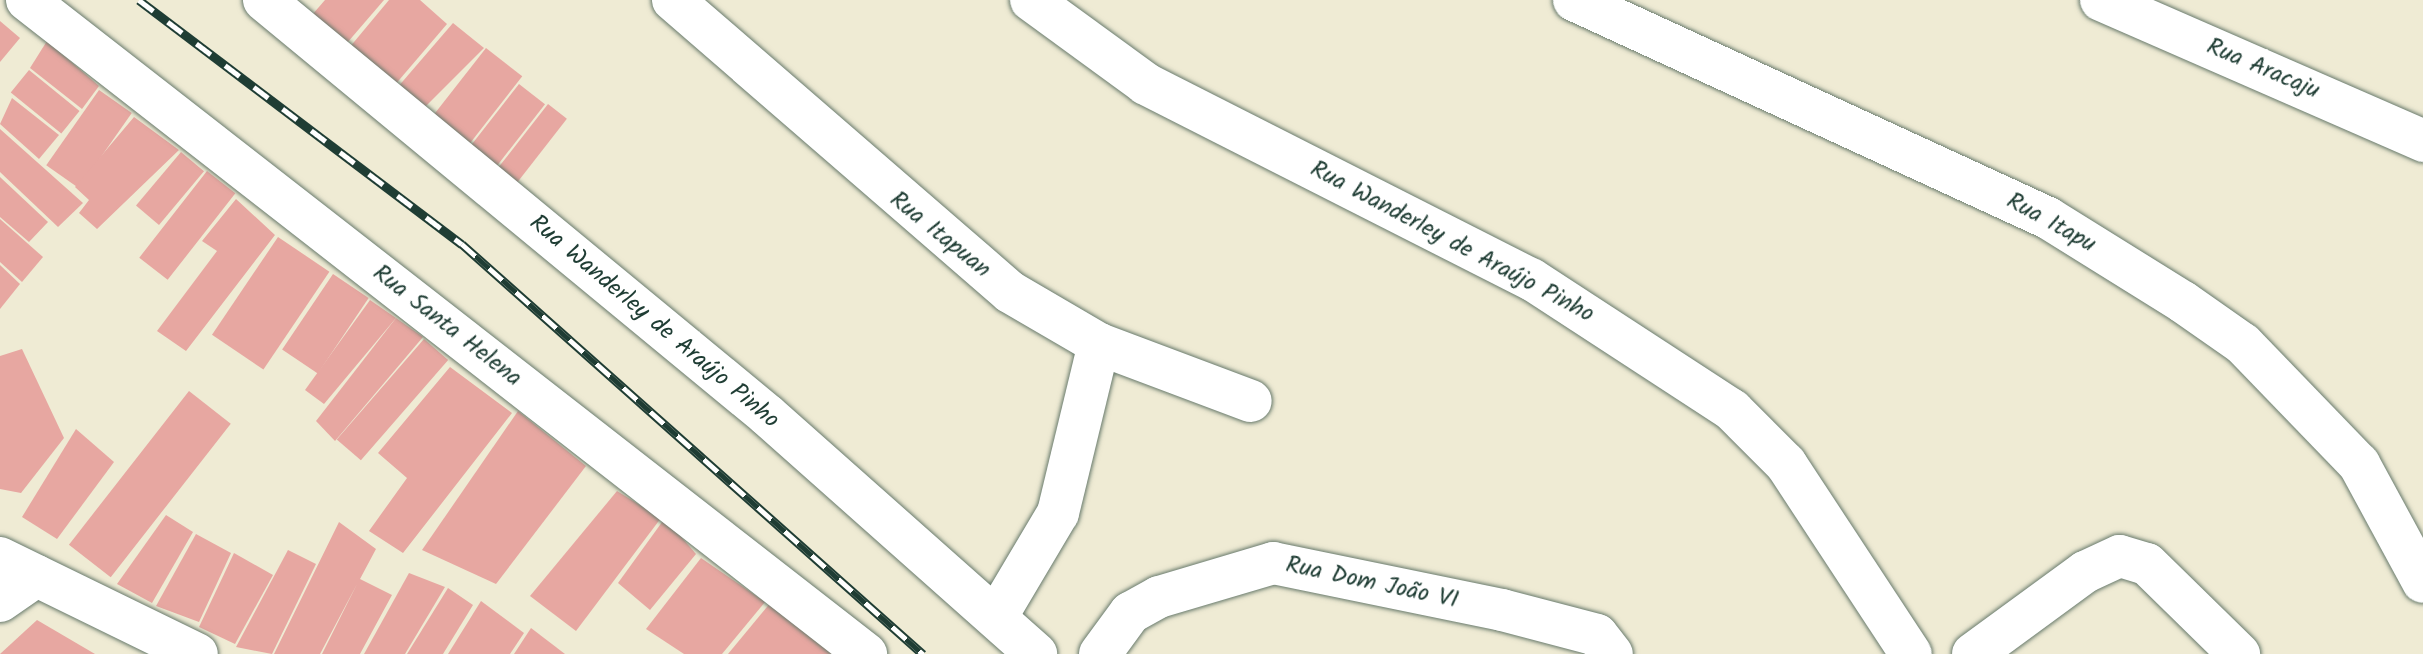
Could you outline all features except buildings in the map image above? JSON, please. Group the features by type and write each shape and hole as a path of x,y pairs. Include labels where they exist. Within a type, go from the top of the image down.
{"street":[{"name":"Rua Santa Helena","path":"27,0 866,654"},
{"name":"Rua Wanderley de Araújo Pinho","path":"264,0 998,614 1036,654"},
{"name":"Rua Itapuan","path":"673,0 1010,292 1099,344 1251,401"},
{"name":"Rua Wanderley de Araújo Pinho","path":"1031,0 1146,84 1531,279 1732,410 1812,499 1911,654"},
{"name":"Rua Itapu","path":"1574,0 2048,218 2183,302 2243,344 2359,464 2423,582"},
{"name":"Rua Aracaju","path":"2101,0 2423,141"},
{"path":"998,614 1058,513 1099,344"},
{"path":"1973,654 2107,558 2147,564 2239,654"},
{"name":"Rua Dom João VI","path":"1100,654 1130,613 1159,597 1273,563 1516,613 1597,635 1612,654"},
{"path":"0,601 18,567 154,643 197,654"}],"railway":[{"path":"139,0 462,244 923,654"}]}
